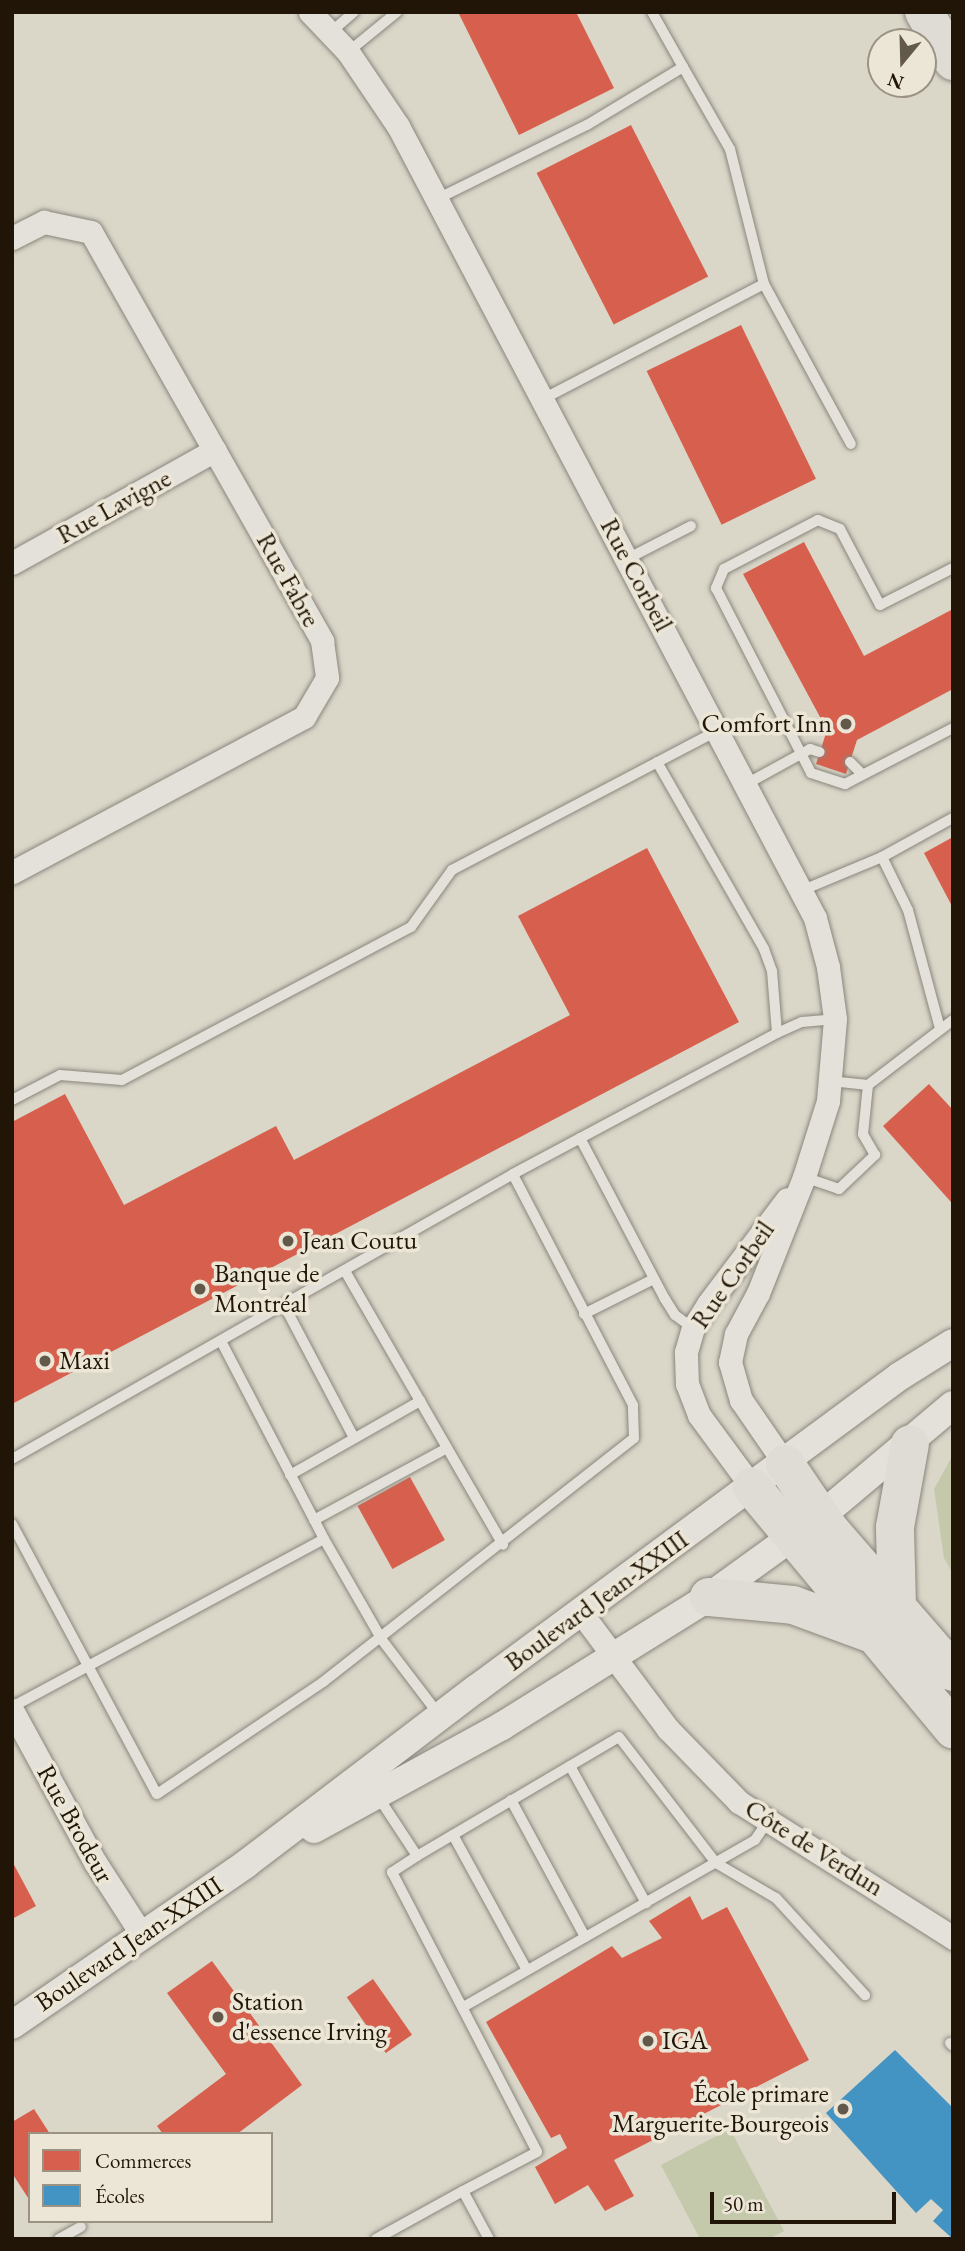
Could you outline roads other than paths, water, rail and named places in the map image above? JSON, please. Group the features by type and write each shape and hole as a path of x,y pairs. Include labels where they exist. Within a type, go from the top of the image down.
{"highway":[{"path":"898,12 909,28"},
{"path":"924,12 953,61"},
{"path":"937,68 953,90"},
{"path":"897,1606 895,1527 910,1444"},
{"path":"785,1464 807,1526 871,1633 953,1729"},
{"path":"752,1487 807,1526 897,1606 953,1672"},
{"path":"709,1597 793,1605 871,1633"}],"street":[{"name":"Rue Corbeil","path":"310,12 348,52 386,104 748,783 803,890 825,950 835,1018 831,1081 804,1177 758,1293 736,1334 730,1362 736,1392 785,1464"},
{"name":"Rue Fabre","path":"12,238 44,222 91,232 322,641 327,678 304,717 12,872"},
{"name":"Rue Lavigne","path":"12,564 215,450"},
{"name":"Rue Corbeil","path":"752,1487 704,1424 691,1399 685,1368 693,1328 804,1177"},
{"name":"Boulevard Jean-XXIII","path":"371,1785 440,1716 785,1464 900,1376 953,1343"},
{"name":"Boulevard Jean-XXIII","path":"12,2025 247,1864 371,1785 614,1658 709,1597 807,1526 910,1444 953,1405"},
{"name":"Côte de Verdun","path":"582,1614 683,1746 726,1790 767,1822 895,1897 953,1938"},
{"name":"Rue Brodeur","path":"12,1709 95,1862 142,1935"}],"lane":[{"path":"331,32 354,12"},
{"path":"348,52 397,12"},
{"path":"652,12 730,149 764,284 850,444"},
{"path":"437,199 587,125 683,66"},
{"path":"543,398 764,284"},
{"path":"953,568 880,605 839,529 818,520 720,573 719,597 811,773 845,784 953,728"},
{"path":"627,559 691,526"},
{"path":"12,1100 60,1075 122,1080 411,927 452,870 720,730"},
{"path":"748,783 810,749 820,752"},
{"path":"657,762 764,949 772,971 777,1033"},
{"path":"850,762 858,764 863,775"},
{"path":"803,890 882,857 953,818"},
{"path":"882,857 908,910 940,1029"},
{"path":"12,1460 580,1138 777,1033 802,1022 835,1018"},
{"path":"831,1081 868,1085 953,1020"},
{"path":"804,1177 839,1189 875,1155 863,1134 868,1085"},
{"path":"580,1138 675,1315 693,1328"},
{"path":"12,1524 157,1794 382,1640 634,1438 633,1405 513,1174"},
{"path":"345,1270 503,1545"},
{"path":"584,1314 654,1279"},
{"path":"284,1306 354,1438"},
{"path":"221,1341 324,1539 382,1640 440,1716"},
{"path":"290,1475 420,1401"},
{"path":"314,1520 447,1448"},
{"path":"12,1709 324,1539"},
{"path":"376,2239 537,2152 465,2006 392,1872 620,1737 716,1863 776,1898 865,1995"},
{"path":"570,1766 646,1902"},
{"path":"371,1785 417,1856"},
{"path":"511,1800 585,1937"},
{"path":"465,2006 755,1840 767,1822"},
{"path":"453,1835 527,1970"},
{"path":"463,2191 489,2239"},
{"path":"59,2239 81,2227"}],"place":[{"name":"Comfort Inn","path":"846,724"},
{"name":"Jean Coutu","path":"288,1241"},
{"name":"Banque de Montréal","path":"200,1289"},
{"name":"Maxi","path":"45,1361"},
{"name":"Station d'essence Irving","path":"218,2017"},
{"name":"IGA","path":"648,2041"},
{"name":"École primare Marguerite-Bourgeois","path":"843,2109"}]}
